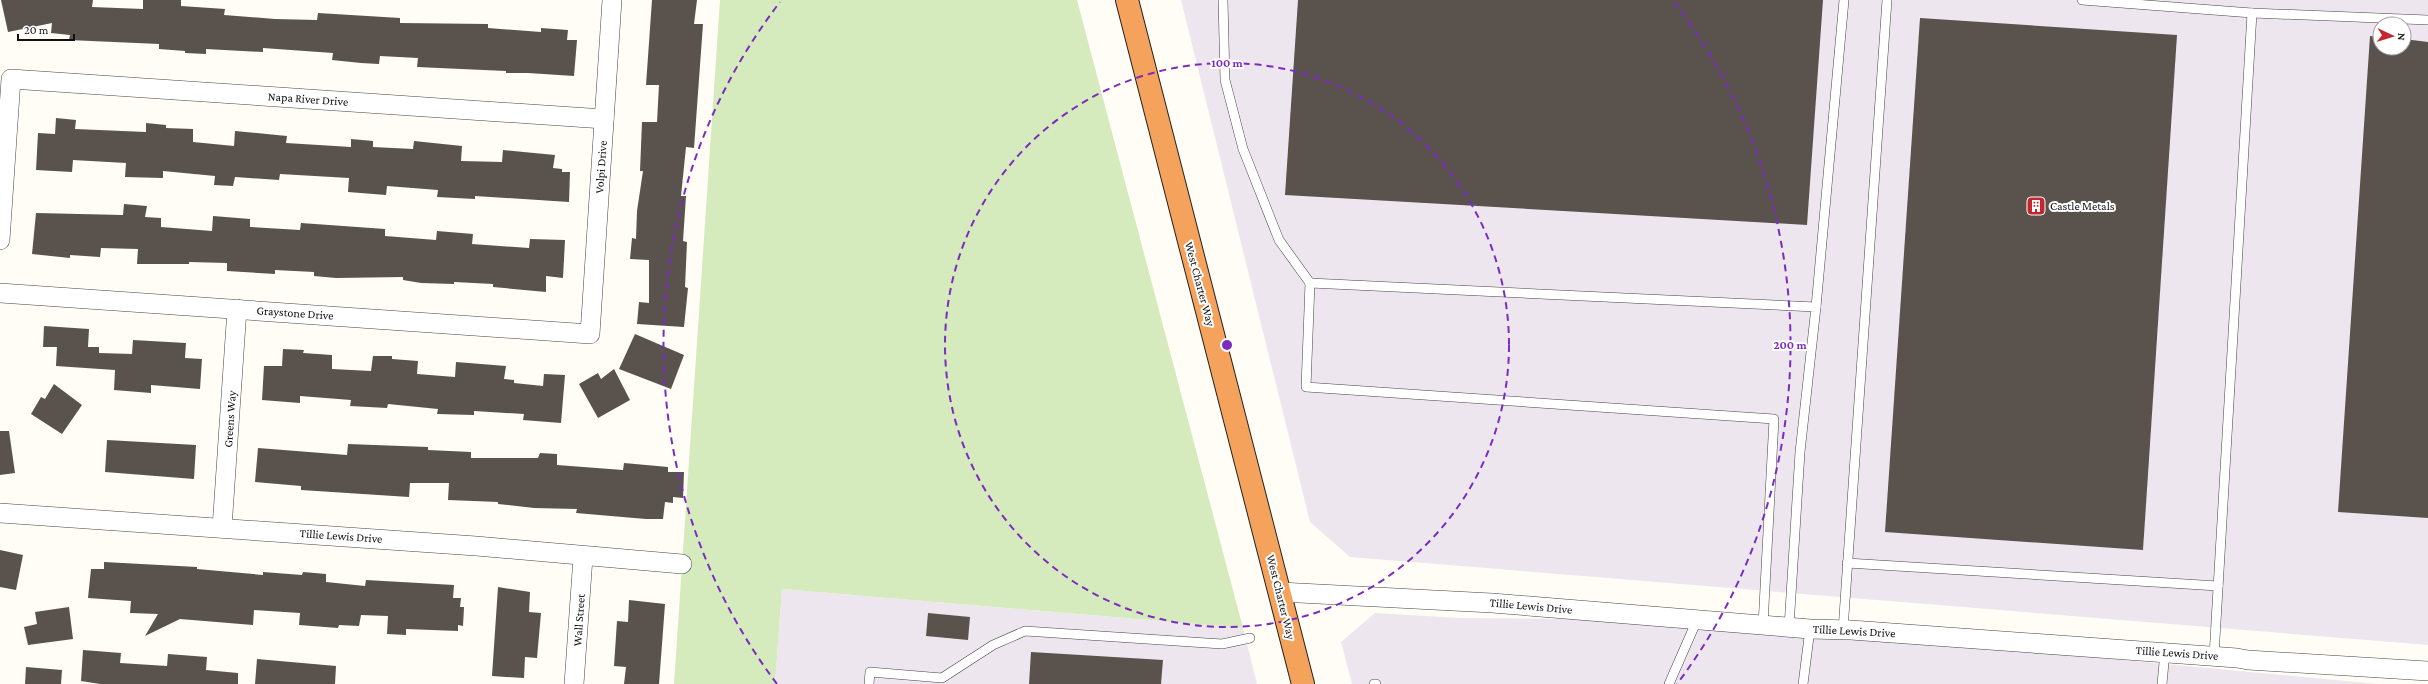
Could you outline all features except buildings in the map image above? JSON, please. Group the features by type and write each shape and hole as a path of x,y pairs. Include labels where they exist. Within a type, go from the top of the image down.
{"highway":[{"name":"West Charter Way","path":"1127,0 1303,684"}],"street":[{"name":"Volpi Drive","path":"590,334 612,0"},
{"name":"Napa River Drive","path":"0,240 11,79 604,119"},
{"name":"Graystone Drive","path":"0,293 590,334"},
{"name":"Greens Way","path":"222,528 237,309"},
{"name":"Tillie Lewis Drive","path":"0,513 476,546 583,557 682,564"},
{"name":"Wall Street","path":"574,684 583,557"},
{"name":"Tillie Lewis Drive","path":"1280,592 1492,603 1810,629 2164,652 2248,660 2428,672"}],"lane":[{"path":"1223,0 1225,80 1243,149 1279,240 1310,283 1306,387 1774,419 1763,625"},
{"path":"1789,627 1800,452 1816,307 1844,0"},
{"path":"1843,630 1887,0"},
{"path":"2082,0 2252,13 2428,20"},
{"path":"2214,656 2252,13"},
{"path":"1310,283 1816,307"},
{"path":"1847,563 2218,586"},
{"path":"1669,684 1697,620"},
{"path":"1803,684 1810,629"},
{"path":"869,684 870,672 942,681 993,644 1025,631 1222,644 1250,638"},
{"path":"2162,684 2164,652"}],"shaded area":[{"path":"1181,0 2428,0 2428,645 1350,557 1310,522"},
{"path":"782,589 1243,628 1257,684 775,684"},
{"path":"1375,613 1460,618 1697,620 2378,684 1352,684 1341,642"}],"green space":[{"path":"720,0 1077,0 1243,628 782,589 775,684 674,684"}],"place":[{"name":"Castle Metals","path":"2036,206"}]}
